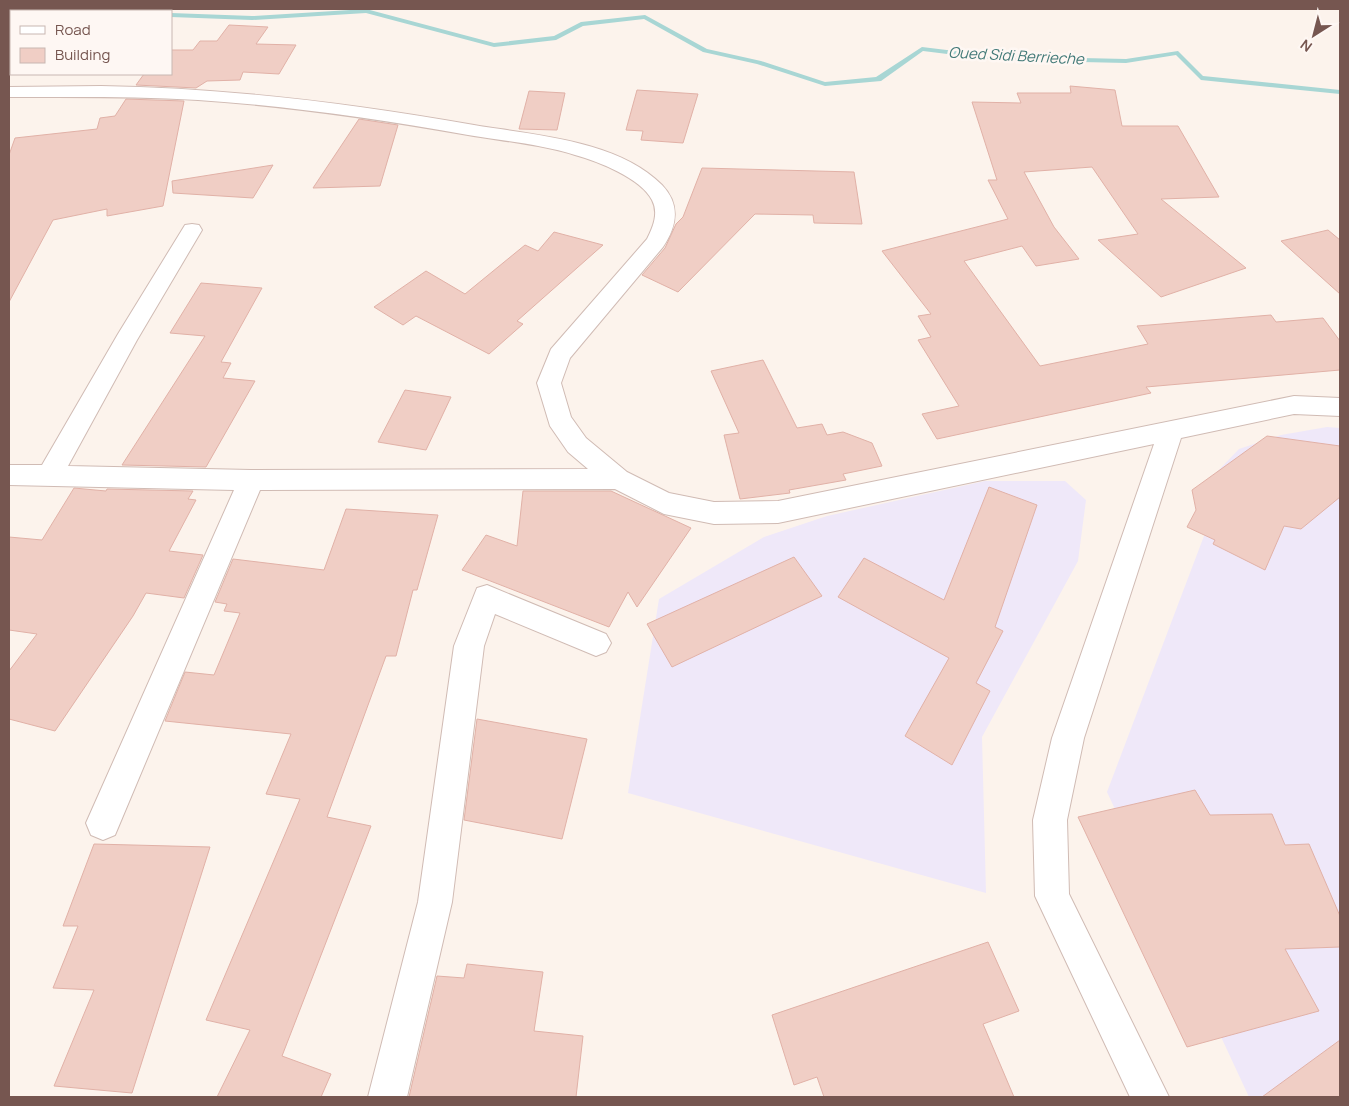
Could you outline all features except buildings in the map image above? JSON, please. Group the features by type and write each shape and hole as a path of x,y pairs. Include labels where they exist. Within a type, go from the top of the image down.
{"street":[{"path":"9,92 156,92 255,99 340,109 549,143 597,155 628,169 655,189 665,205 666,223 656,242 559,355 549,383 559,419 577,445 618,479 664,503 714,513 778,512 1294,405 1340,407"},
{"path":"50,475 126,340 192,230"},
{"path":"1150,1097 1052,896 1050,820 1068,738 1171,431"},
{"path":"9,475 251,480 618,479"},
{"path":"103,822 251,480"},
{"path":"387,1097 435,902 469,646 487,597 596,643"}],"shaded area":[{"path":"1327,427 1340,428 1340,1097 1249,1097 1107,792 1207,528 1196,510 1211,478 1239,449 1281,435"},
{"path":"985,481 1065,481 1086,500 1078,561 982,737 986,893 628,793 659,599 764,537 827,516"}],"waterway":[{"name":"Oued Sidi Berrieche","path":"172,15 252,18 366,11 494,45 556,38 581,24 645,17 705,51 759,62 825,84 878,79 922,49 996,58 1126,61 1178,53 1201,78 1340,92"}]}
